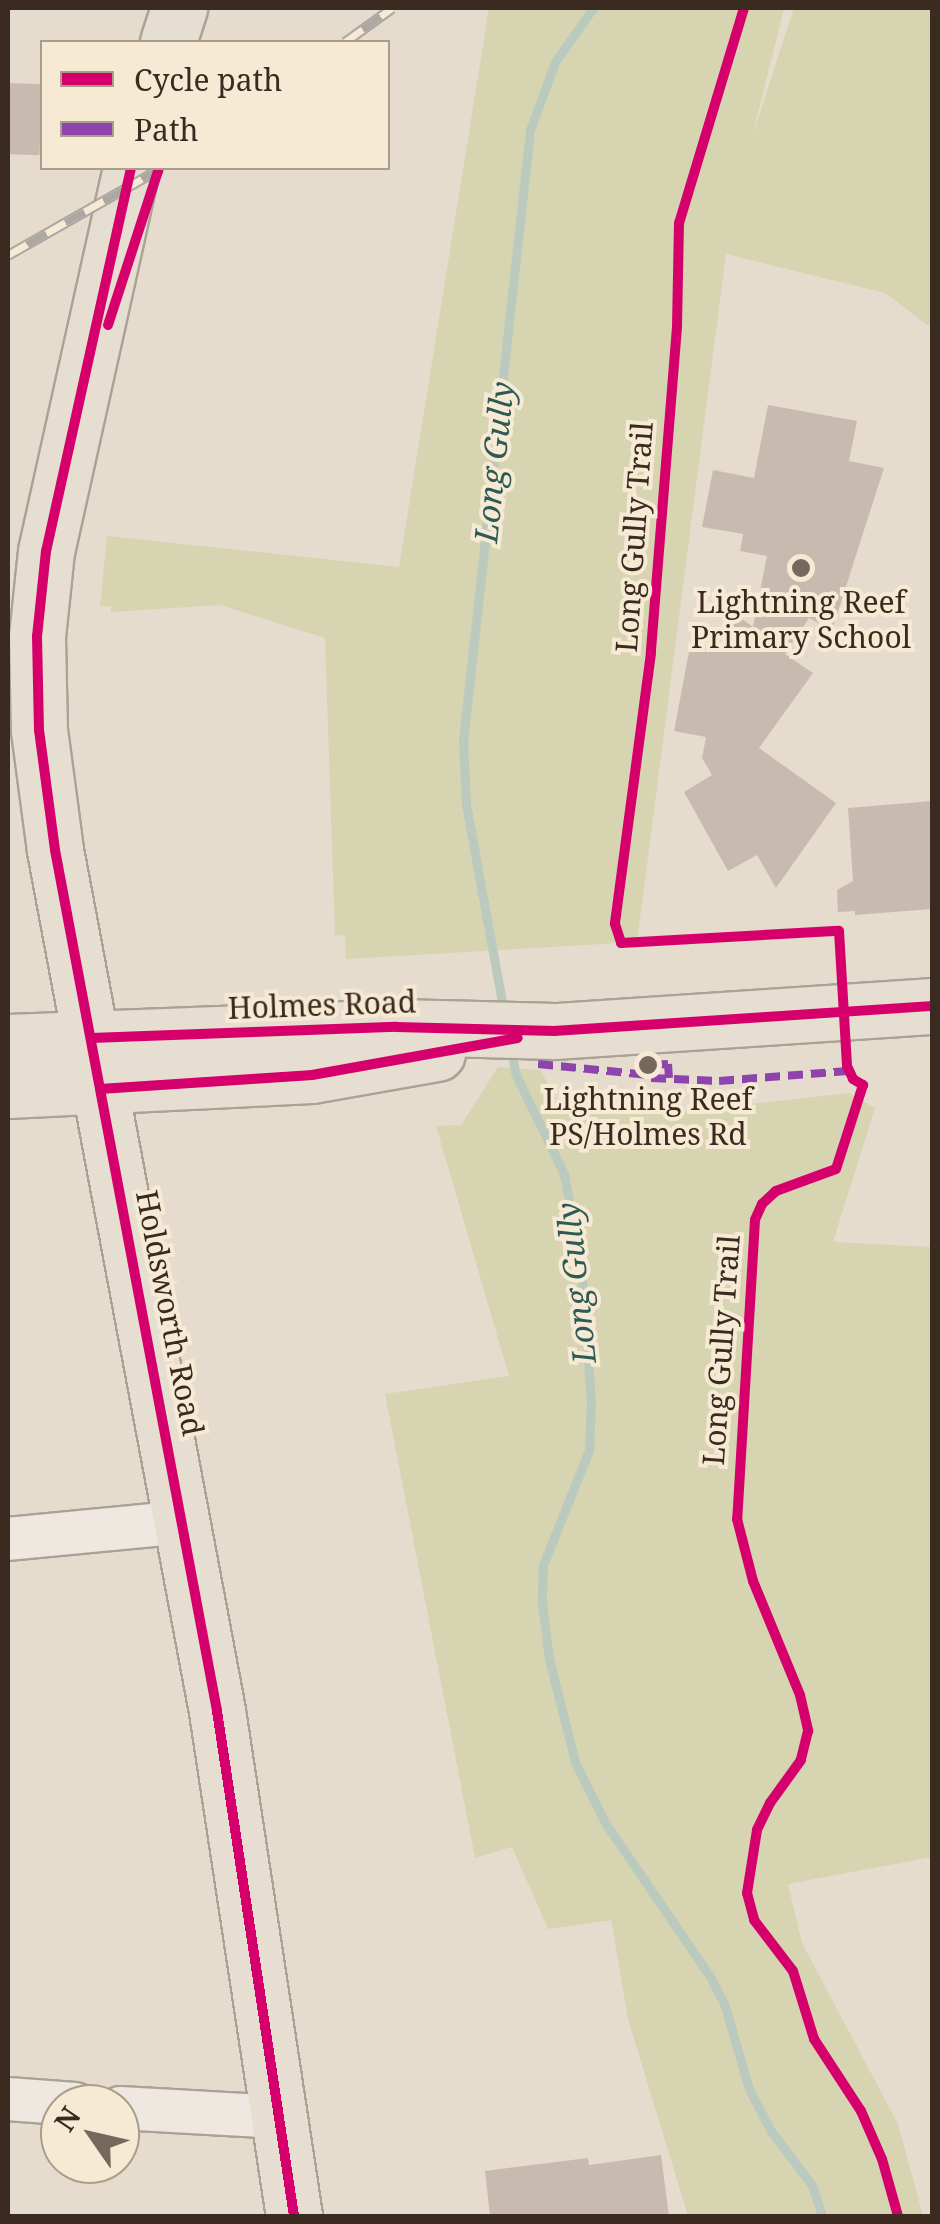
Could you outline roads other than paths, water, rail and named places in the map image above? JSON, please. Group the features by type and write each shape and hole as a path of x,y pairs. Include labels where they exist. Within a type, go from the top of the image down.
{"main road":[{"path":"169,40 181,8"},
{"path":"180,40 181,8"},
{"name":"Holdsworth Road","path":"131,170 42,581 37,678 39,730 55,850 184,1522 294,2216"},
{"name":"Holdsworth Road","path":"76,420 159,170"},
{"name":"Holmes Road","path":"8,1042 96,1063 312,1075 514,1033 932,1006"},
{"name":"Holmes Road","path":"8,1090 96,1063"}],"street":[{"path":"8,1539 184,1522"},
{"path":"8,2098 40,2101"},
{"path":"140,2109 280,2117"}],"waterway":[{"name":"Long Gully","path":"504,1013 466,803 463,741 530,130 555,62 593,8"},
{"name":"Long Gully","path":"511,1048 516,1075 564,1174 581,1270 591,1400 589,1450 543,1565 542,1602 549,1659 575,1762 606,1824 711,1978 725,2006 749,2089 771,2131 812,2185 822,2216"}],"railway":[{"path":"348,40 392,8"},
{"path":"8,255 157,170"}],"place":[{"name":"Lightning Reef Primary School","path":"801,568"},
{"name":"Lightning Reef PS/Holmes Rd","path":"648,1065"}]}
